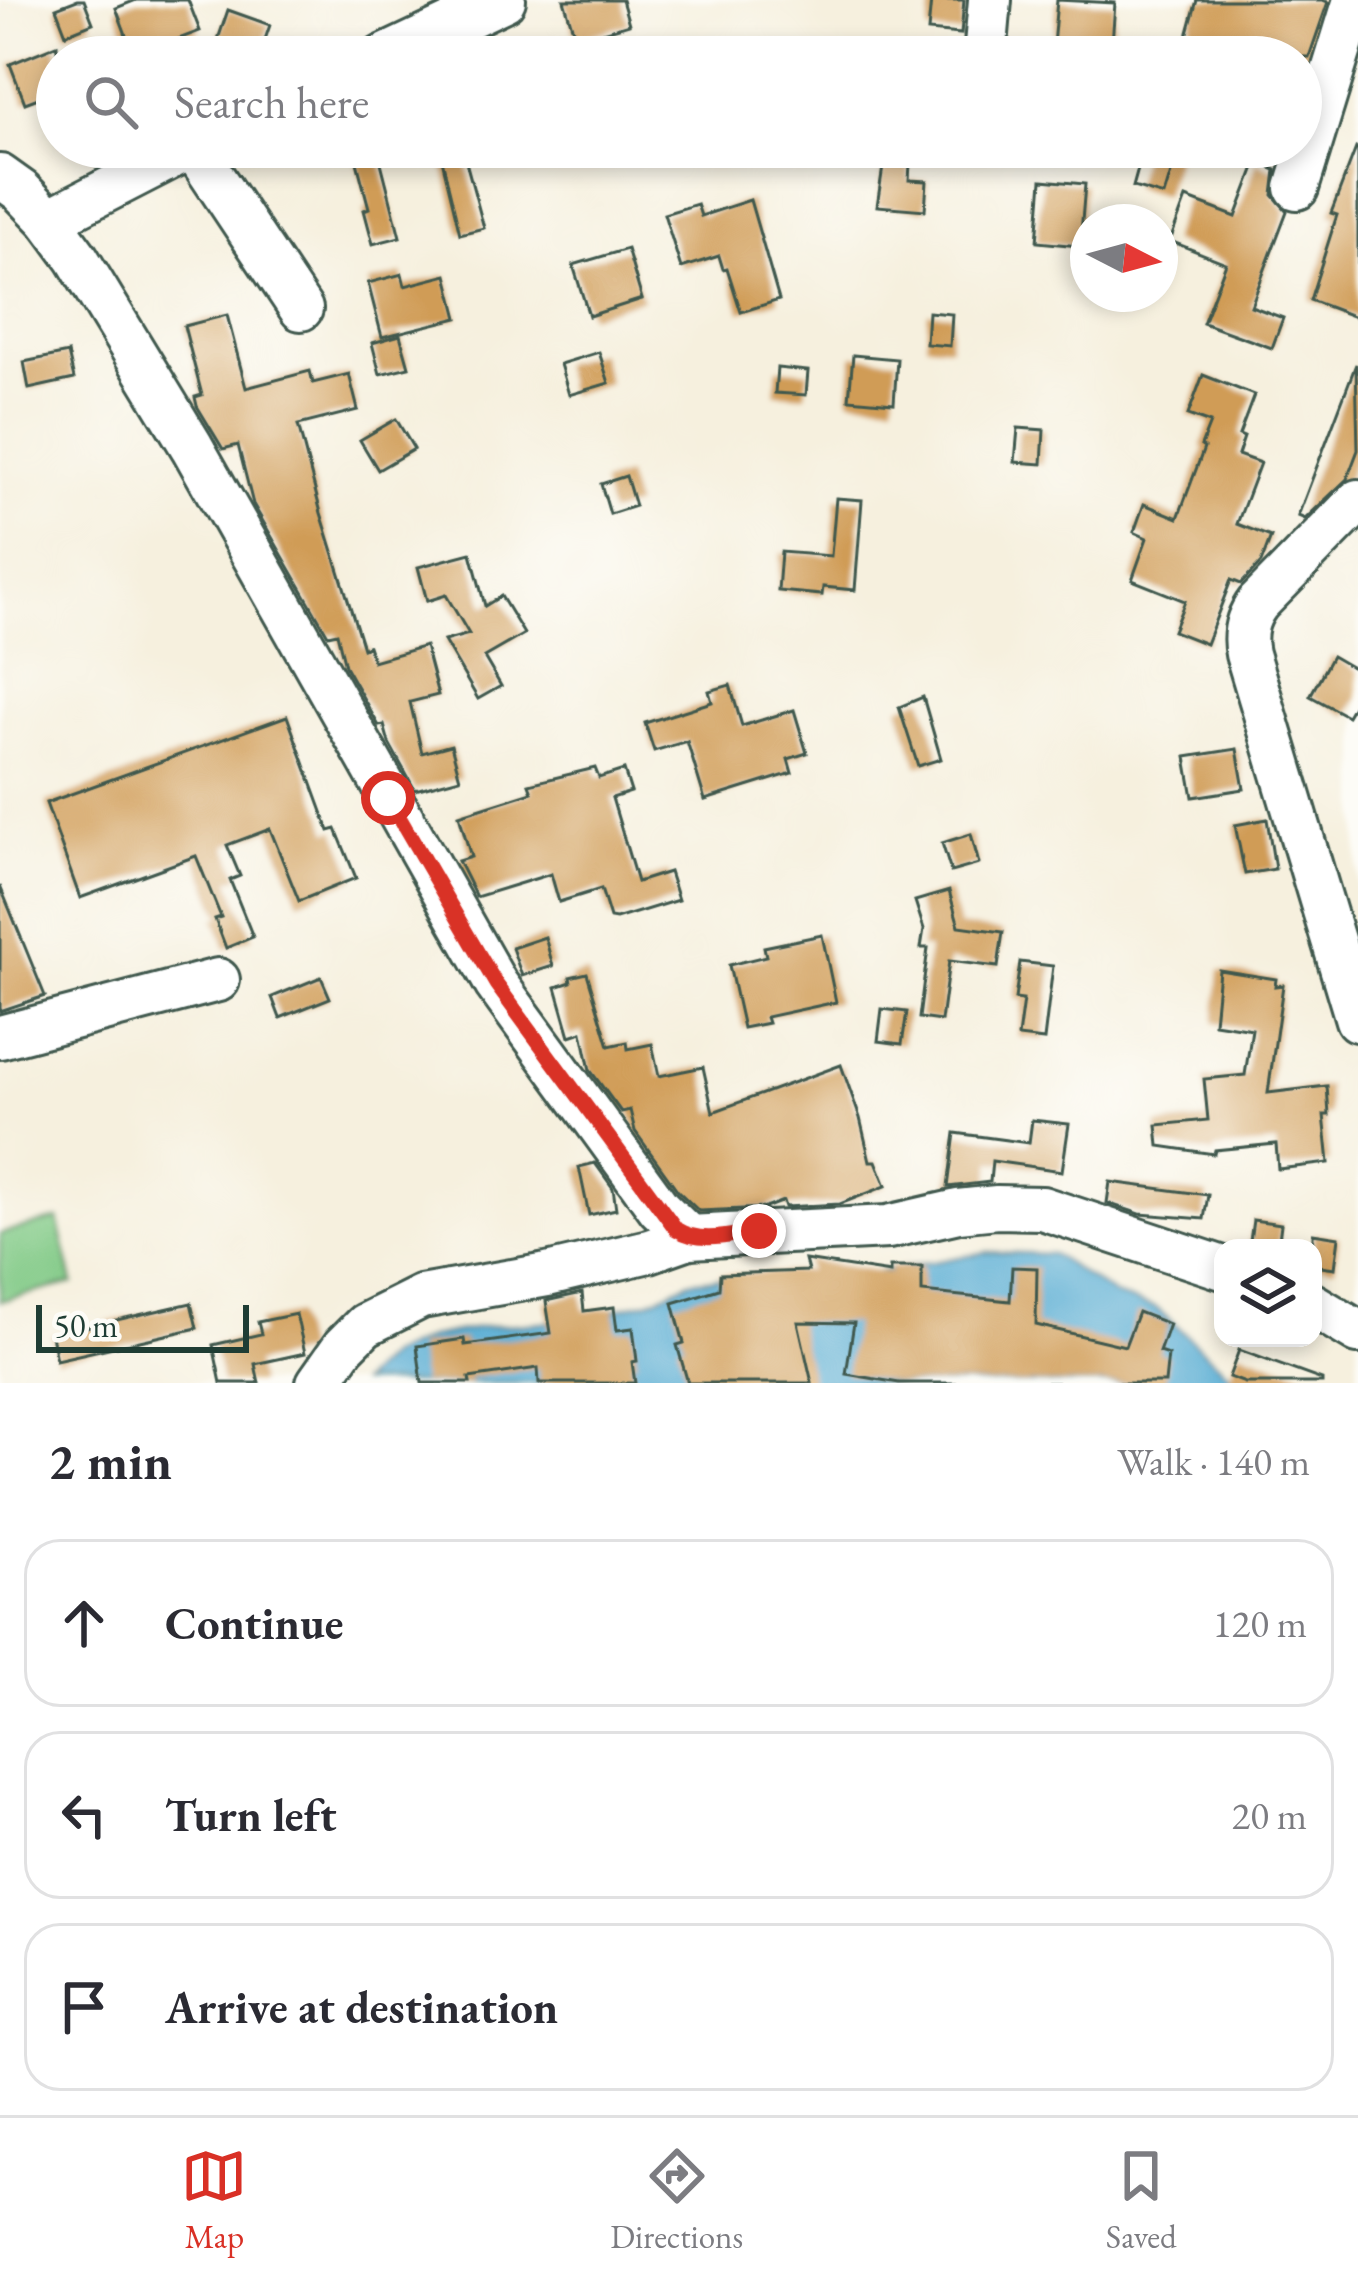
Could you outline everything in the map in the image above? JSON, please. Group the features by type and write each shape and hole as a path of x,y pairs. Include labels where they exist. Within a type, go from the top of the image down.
{"street":[{"path":"428,36 504,0"},
{"path":"987,36 990,0"},
{"path":"1322,107 1355,0"},
{"path":"49,220 151,168"},
{"path":"206,168 301,309"},
{"path":"1297,188 1303,168"},
{"path":"0,176 21,190 77,258 192,447 496,984 659,1208 689,1237"},
{"path":"1357,1020 1247,654 1245,634 1258,603 1358,502"},
{"path":"0,1036 218,980"},
{"path":"319,1383 365,1324 421,1297 547,1274 689,1237 867,1228 997,1207 1042,1208 1214,1265"},
{"path":"1322,1310 1358,1332"}],"green space":[{"path":"58,1219 73,1283 0,1301 0,1234"}],"water":[{"path":"987,1252 1052,1254 1114,1295 1156,1308 1240,1383 360,1383 388,1356 431,1337 569,1320 649,1301 690,1281 748,1275 845,1278"}],"building":[{"path":"84,0 93,23 66,34 56,8"},
{"path":"136,0 188,0 200,31 187,36 126,36 116,8"},
{"path":"564,0 622,0 629,24 575,36"},
{"path":"931,0 964,0 961,34 928,31"},
{"path":"1057,0 1115,3 1113,36 1054,36"},
{"path":"1197,0 1328,2 1316,36 1187,36"},
{"path":"228,10 270,25 266,36 219,36"},
{"path":"36,53 36,99 25,103 10,64"},
{"path":"1356,148 1358,318 1310,300 1337,215 1331,213"},
{"path":"359,168 382,168 400,237 373,244 364,210 369,208"},
{"path":"444,168 468,168 484,228 460,234"},
{"path":"883,168 910,168 909,180 927,181 925,210 877,206"},
{"path":"1138,168 1173,168 1164,196 1133,187"},
{"path":"1255,168 1276,170 1273,195 1287,211 1251,306 1283,318 1272,348 1203,323 1226,263 1178,244 1178,220 1186,198 1236,217"},
{"path":"1042,180 1085,184 1083,204 1070,204 1070,245 1037,242"},
{"path":"750,200 779,300 741,312 719,256 681,268 664,214 697,204 701,216"},
{"path":"627,249 642,299 589,316 573,265"},
{"path":"402,274 405,286 447,275 458,318 382,337 368,283"},
{"path":"928,312 952,314 950,346 926,344"},
{"path":"227,315 246,388 310,371 313,383 349,374 358,410 298,425 321,513 363,648 368,646 373,661 425,646 438,695 410,702 422,753 451,745 460,778 415,790 384,725 379,726 345,666 337,633 328,635 253,504 238,445 223,449 197,406 195,397 202,395 184,326"},
{"path":"400,335 409,367 380,374 372,343"},
{"path":"599,352 609,383 569,395 560,364"},
{"path":"68,353 74,379 29,389 24,362"},
{"path":"853,355 897,359 894,403 849,399"},
{"path":"1356,364 1358,450 1347,479 1305,519 1298,516"},
{"path":"777,368 808,371 806,395 775,393"},
{"path":"1203,375 1254,395 1239,435 1244,437 1238,455 1260,463 1237,524 1271,537 1261,563 1241,584 1231,580 1206,644 1173,631 1185,601 1132,580 1147,538 1134,532 1144,504 1178,518 1204,448 1210,423 1188,415"},
{"path":"396,419 414,449 378,470 360,440"},
{"path":"1018,428 1044,430 1042,464 1015,462"},
{"path":"626,476 635,506 610,514 601,484"},
{"path":"836,498 862,500 855,590 823,587 822,595 778,591 781,552 831,556"},
{"path":"471,553 485,606 501,596 524,634 484,657 501,686 478,699 444,641 469,634 446,595 427,601 418,567"},
{"path":"1332,656 1358,671 1358,697 1347,716 1310,696"},
{"path":"730,685 742,726 794,710 807,753 788,759 792,773 705,800 687,741 654,751 645,723 712,702 709,691"},
{"path":"923,697 941,759 918,766 899,707"},
{"path":"287,716 329,831 336,829 356,878 299,901 270,829 227,845 240,876 230,880 253,937 226,948 215,919 221,917 196,856 80,898 46,803"},
{"path":"1237,749 1244,789 1193,797 1186,757"},
{"path":"595,768 599,778 624,770 631,792 612,798 637,882 669,872 678,900 610,918 601,889 559,902 551,874 476,897 458,861 471,857 459,815 532,792 529,784"},
{"path":"1267,819 1275,869 1245,874 1235,825"},
{"path":"971,834 979,864 951,872 942,843"},
{"path":"0,886 45,996 0,1011"},
{"path":"949,891 959,926 1003,932 998,967 949,961 941,1021 919,1018 928,948 921,948 924,929 915,901"},
{"path":"822,935 836,1002 766,1017 768,1023 743,1028 729,965 766,956 764,947"},
{"path":"545,937 553,966 522,976 512,948"},
{"path":"1020,962 1053,966 1044,1040 1018,1037 1023,1000 1015,999"},
{"path":"1219,970 1276,979 1275,986 1283,985 1268,1093 1327,1086 1329,1115 1324,1115 1329,1163 1278,1169 1276,1144 1215,1150 1214,1154 1159,1146 1157,1125 1208,1120 1204,1079 1245,1075 1252,1029 1214,1023"},
{"path":"587,973 609,1046 627,1042 628,1049 652,1044 659,1076 703,1067 713,1112 841,1065 870,1161 876,1161 886,1186 840,1204 785,1207 783,1201 765,1208 699,1211 678,1191 635,1131 630,1110 621,1112 590,1070 582,1032 570,1036 556,987"},
{"path":"321,977 330,998 280,1018 272,997"},
{"path":"882,1009 907,1012 902,1044 878,1041"},
{"path":"1032,1120 1069,1124 1062,1171 992,1161 990,1182 948,1187 955,1133 1029,1143"},
{"path":"595,1163 613,1188 616,1209 589,1215 579,1167"},
{"path":"1110,1182 1208,1195 1204,1219 1140,1214 1107,1203"},
{"path":"1253,1220 1281,1224 1279,1239 1250,1239"},
{"path":"1313,1233 1339,1237 1335,1268 1322,1266 1322,1239 1313,1239"},
{"path":"805,1260 890,1273 890,1267 922,1267 922,1292 1010,1301 1012,1267 1037,1268 1036,1325 1125,1346 1138,1312 1169,1324 1159,1352 1168,1355 1165,1383 899,1383 846,1374 854,1323 798,1322 812,1383 688,1383 677,1345 684,1343 673,1303 719,1289 720,1274 808,1271"},
{"path":"582,1293 584,1311 614,1307 617,1330 633,1328 635,1383 539,1383 538,1368 469,1378 470,1383 422,1383 417,1346 464,1339 465,1345 551,1333 546,1301"},
{"path":"191,1303 197,1328 56,1360 51,1335"},
{"path":"296,1314 305,1353 255,1364 259,1383 221,1383 213,1345 261,1334 258,1322"},
{"path":"1239,1350 1322,1383 1245,1383 1229,1377"}],"route":[{"path":"388,798 496,984 676,1229 700,1238 759,1231"}]}
